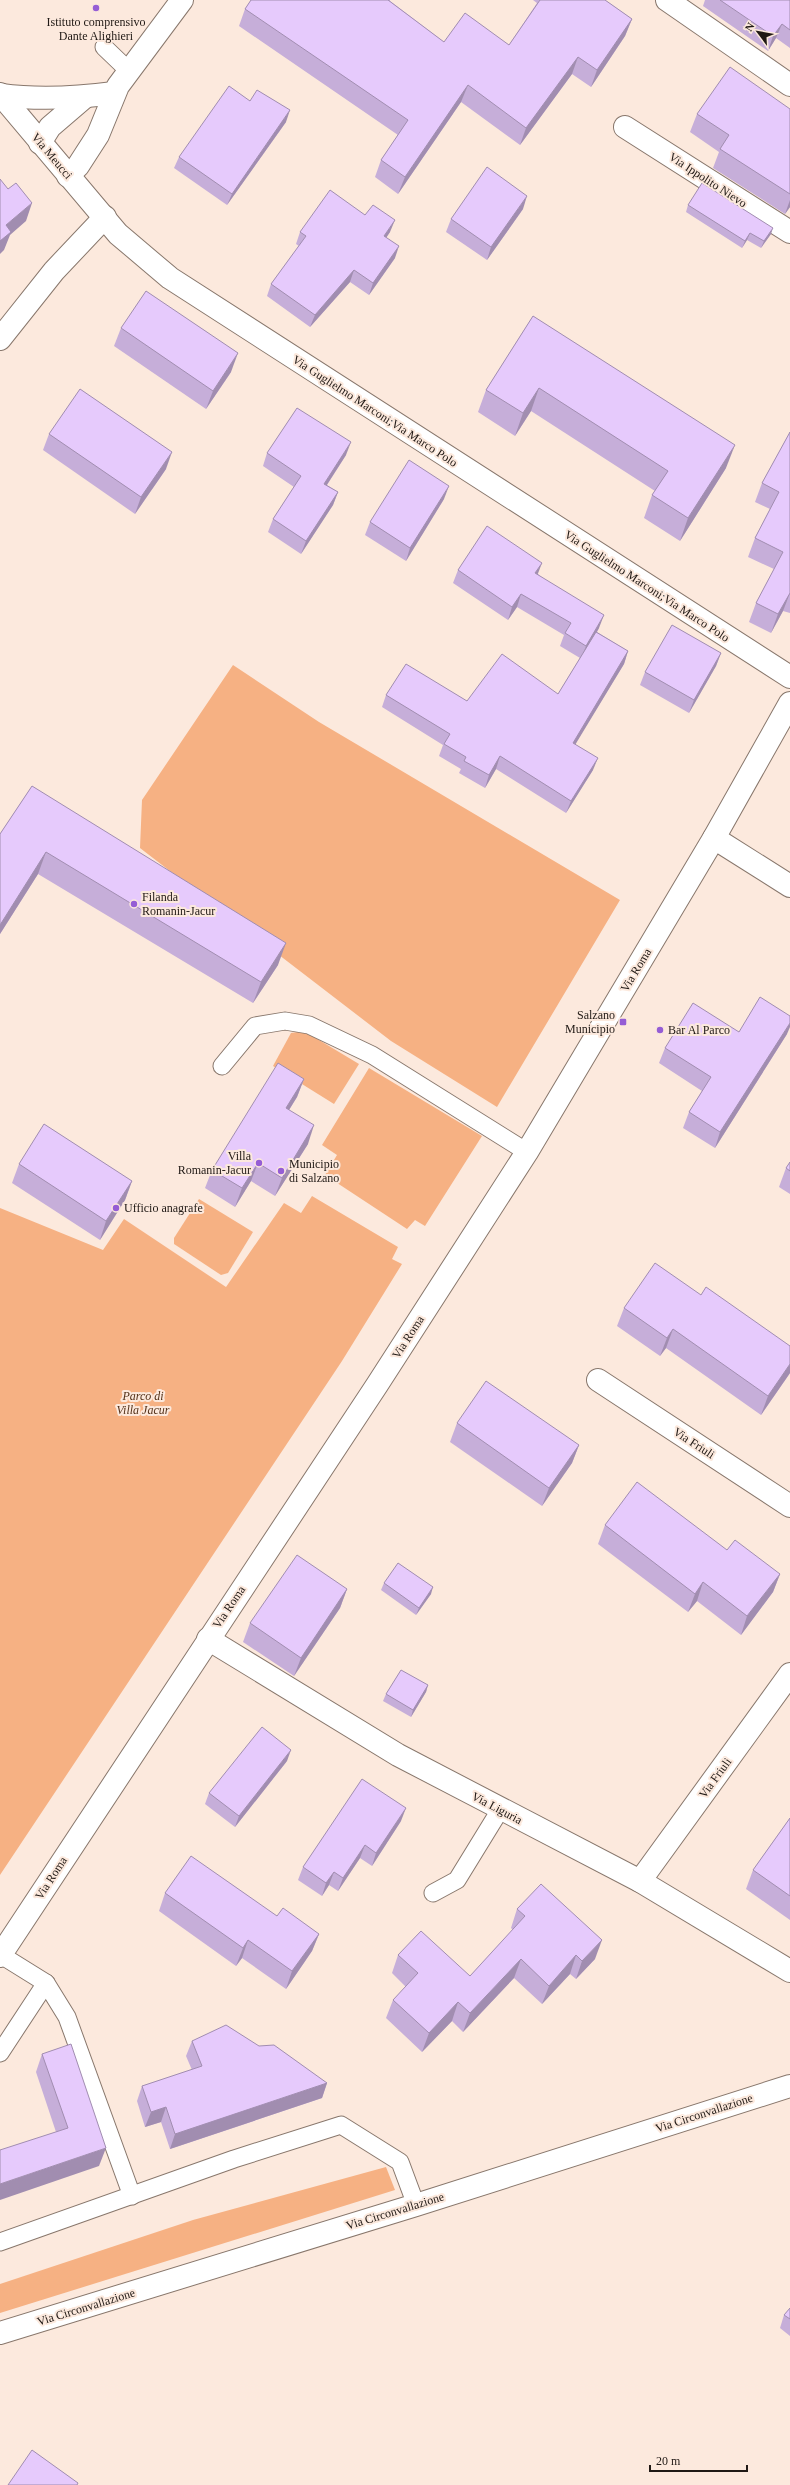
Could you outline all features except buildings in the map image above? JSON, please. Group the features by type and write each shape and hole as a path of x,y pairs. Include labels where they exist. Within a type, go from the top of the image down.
{"street":[{"path":"68,176 98,135 114,93 182,0"},
{"path":"667,0 790,85"},
{"path":"1,95 24,98 85,97 114,93"},
{"name":"Via Meucci","path":"1,95 68,176 105,217"},
{"path":"40,143 50,127 85,97"},
{"name":"Via Ippolito Nievo","path":"625,127 790,232"},
{"path":"0,339 54,271 105,217"},
{"name":"Via Guglielmo Marconi;Via Marco Polo","path":"105,217 140,254 170,278 790,677"},
{"name":"Via Roma","path":"0,1955 381,1379 527,1152 714,838 790,703"},
{"path":"714,838 790,886"},
{"name":"Via Friuli","path":"598,1380 790,1506"},
{"name":"Via Liguria","path":"208,1639 398,1755 500,1810 640,1881 790,1971"},
{"name":"Via Friuli","path":"640,1881 790,1674"},
{"name":"Via Circonvallazione","path":"0,2333 416,2205 790,2086"}],"lane":[{"path":"104,47 129,71"},
{"path":"222,1066 255,1026 285,1022 309,1025 372,1055 527,1152"},
{"path":"433,1893 457,1880 500,1810"},
{"path":"0,1955 46,1984 67,2017 132,2196"},
{"path":"0,2053 46,1984"},
{"path":"0,2242 234,2159 341,2125 400,2162 416,2205"}],"green space":[{"path":"233,665 319,722 620,900 497,1107 391,1041 140,848 142,800"},
{"path":"304,1031 359,1064 334,1104 273,1066 291,1033"},
{"path":"369,1068 482,1136 425,1226 415,1220 407,1229 325,1175 337,1155 322,1145"},
{"name":"Parco di Villa Jacur","path":"312,1196 398,1247 392,1259 402,1264 342,1361 0,1875 0,1208 103,1250 124,1219 226,1287 284,1203 301,1213"},
{"path":"199,1199 253,1232 228,1273 221,1275 174,1244 174,1238"},
{"path":"386,2167 395,2190 0,2313 0,2284 193,2220"}],"place":[{"name":"Istituto comprensivo Dante Alighieri","path":"96,8"},
{"name":"Filanda Romanin-Jacur","path":"134,904"},
{"name":"Salzano Municipio","path":"623,1022"},
{"name":"Bar Al Parco","path":"660,1030"},
{"name":"Villa Romanin-Jacur","path":"259,1163"},
{"name":"Municipio di Salzano","path":"281,1171"},
{"name":"Ufficio anagrafe","path":"116,1208"}]}
